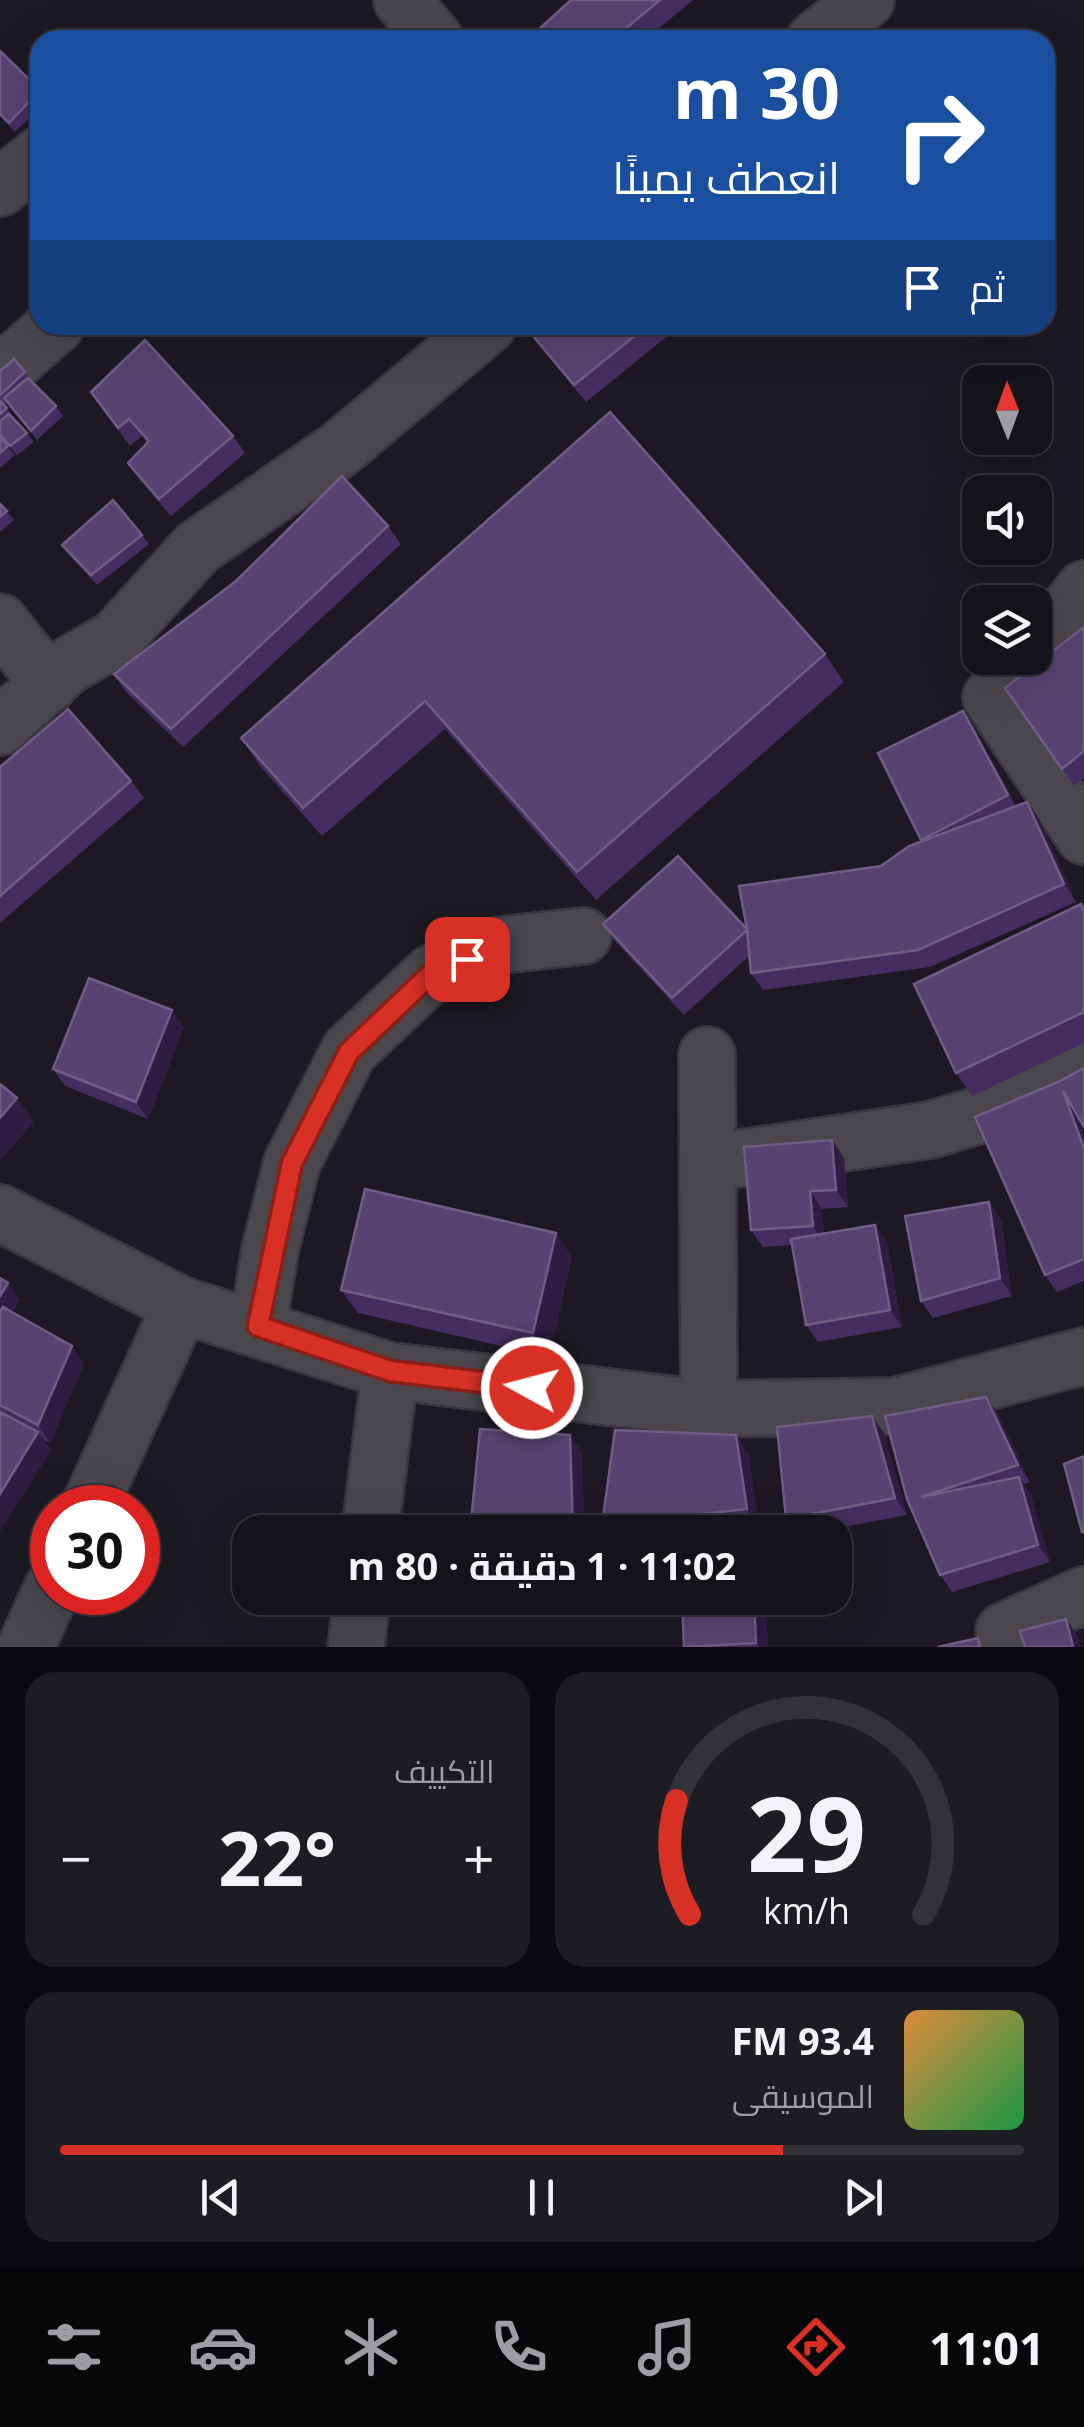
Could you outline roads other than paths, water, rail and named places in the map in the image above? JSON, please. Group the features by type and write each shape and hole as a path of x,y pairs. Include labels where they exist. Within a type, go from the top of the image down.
{"street":[{"path":"402,0 426,30"},
{"path":"828,30 866,0"},
{"path":"0,188 30,163"},
{"path":"0,374 45,335"},
{"path":"0,728 66,667 116,638 197,548 340,449 476,335"},
{"path":"1052,631 1084,588"},
{"path":"0,622 48,684"},
{"path":"1014,675 991,697 1084,836"},
{"path":"258,1326 292,1163 349,1052 432,973 502,945 583,936"},
{"path":"707,1055 710,1409"},
{"path":"708,1163 930,1130 986,1114 1084,1062"},
{"path":"0,1213 181,1305 258,1326 390,1371 710,1409 895,1406 1084,1356"},
{"path":"99,1485 181,1305"},
{"path":"372,1515 390,1371"},
{"path":"1004,1631 1084,1595"},
{"path":"26,1647 40,1615"},
{"path":"356,1647 360,1615"}]}
